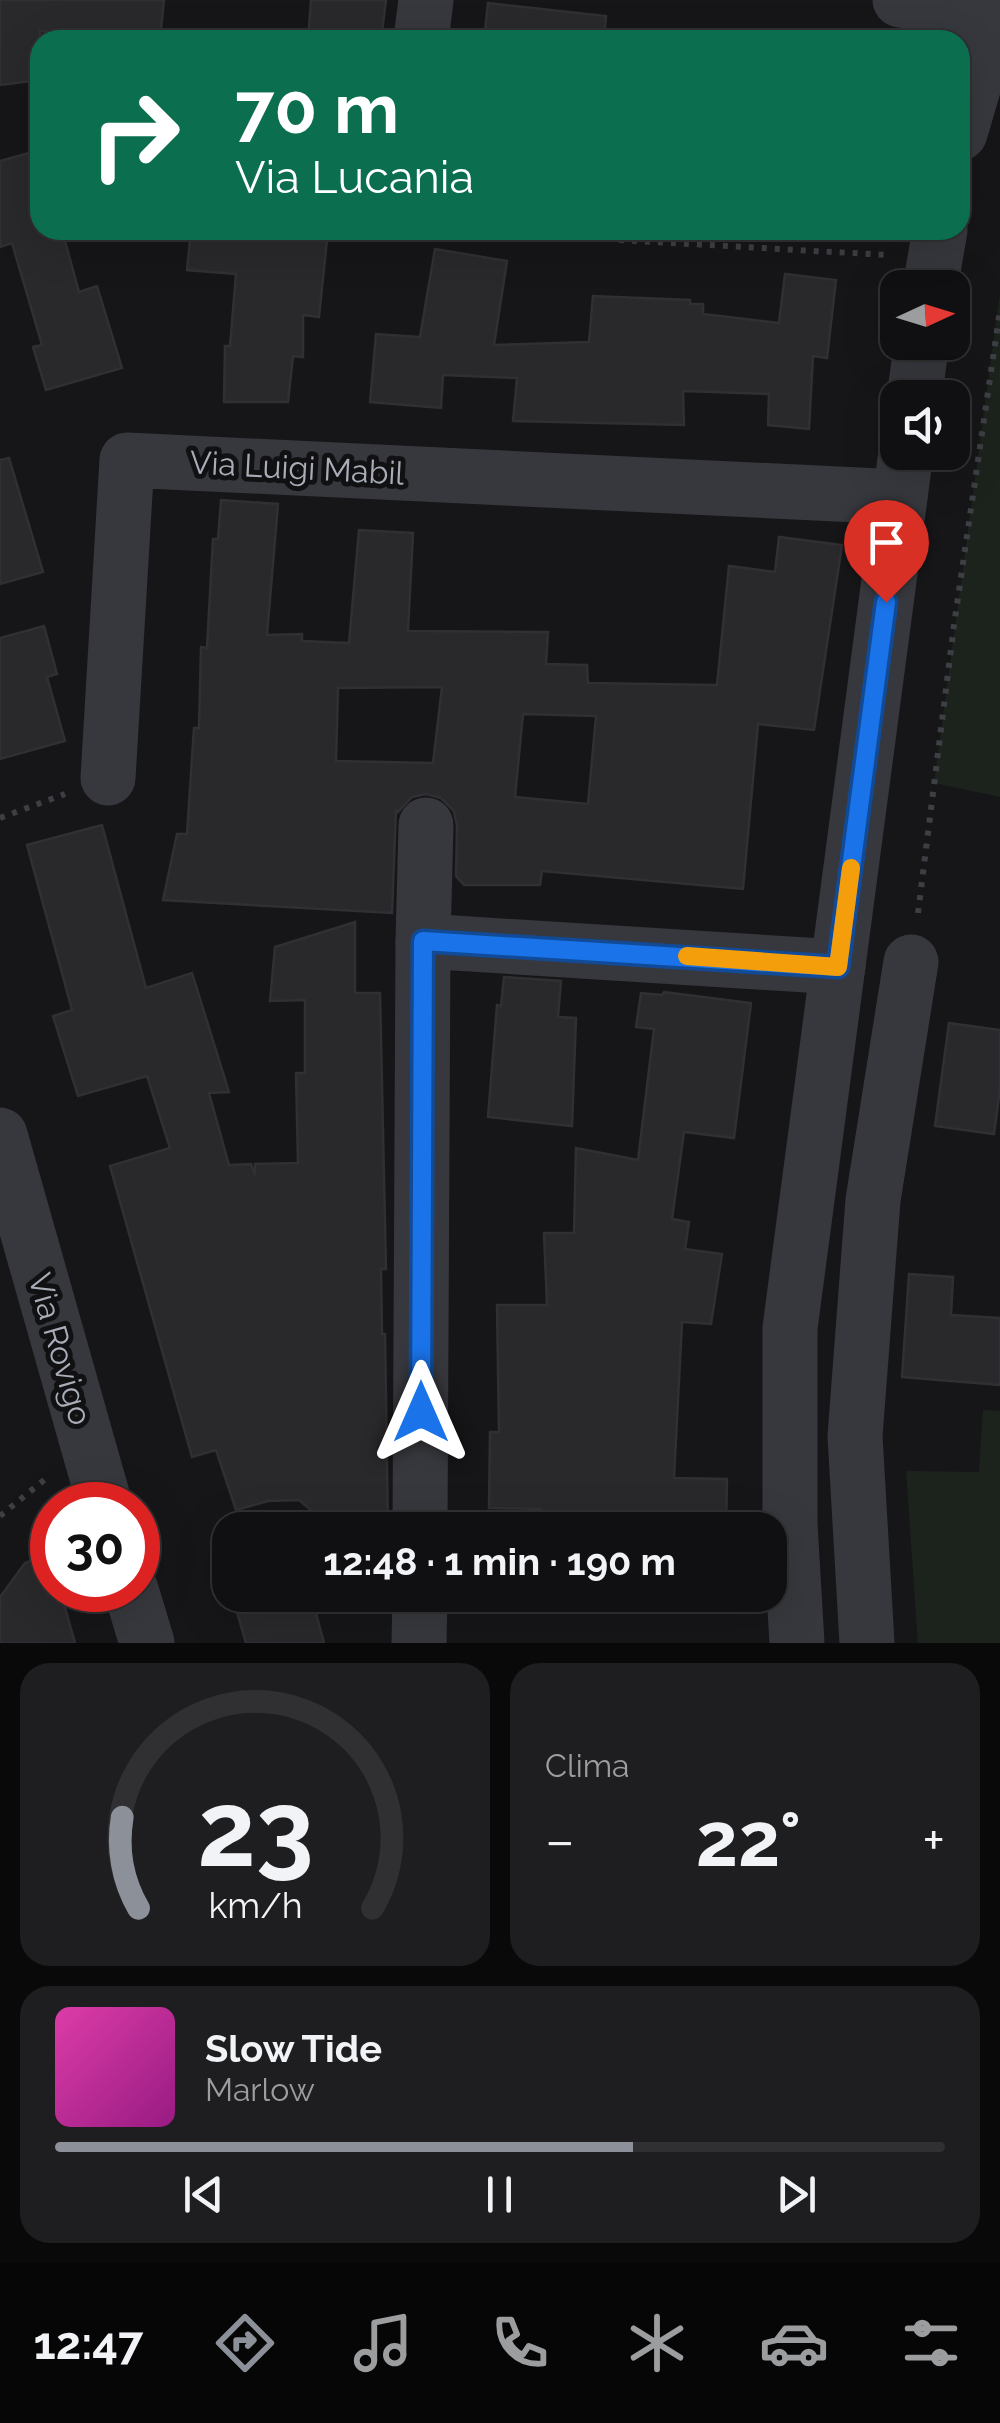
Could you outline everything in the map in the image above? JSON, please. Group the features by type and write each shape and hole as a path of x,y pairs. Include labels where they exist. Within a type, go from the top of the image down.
{"street":[{"path":"422,30 426,0"},
{"path":"900,0 997,6 970,99"},
{"name":"Via Luigi Mabil","path":"108,778 128,460 903,475"},
{"path":"797,1643 790,1524 790,1328 903,475"},
{"path":"420,1512 426,825"},
{"path":"423,941 838,967"},
{"path":"867,1643 855,1436 873,1200 911,962"},
{"name":"Via Rovigo","path":"0,1136 8,1190 98,1482"},
{"path":"138,1612 147,1643"},
{"path":"419,1643 420,1612"}],"path":[{"path":"619,240 934,259"},
{"path":"911,962 956,606 1000,310"},
{"path":"0,818 108,778"}],"shaded area":[{"path":"1000,293 1000,797 934,783"},
{"path":"983,1410 1000,1411 1000,1643 918,1643 906,1471 979,1472"}],"building":[{"path":"0,0 164,0 161,30 30,30 30,81 0,85"},
{"path":"311,0 386,0 382,30 309,30"},
{"path":"488,3 606,16 605,30 485,30"},
{"path":"30,153 30,240 65,240 79,292 97,286 122,368 46,390 33,347 42,345 12,243 0,247 0,161"},
{"path":"190,240 327,240 319,317 303,315 303,357 293,356 288,402 224,402 225,346 230,346 236,274 187,270"},
{"path":"435,249 507,261 494,345 589,342 593,296 690,300 690,304 703,304 703,314 779,323 785,274 836,280 827,358 813,356 809,429 768,425 769,394 683,391 684,425 513,421 517,378 443,375 441,408 370,402 376,334 420,337"},
{"path":"9,458 43,572 0,584 0,460"},
{"path":"221,500 278,504 267,635 302,634 302,641 349,643 359,530 413,533 408,631 548,632 546,664 587,665 588,683 717,685 729,566 775,572 779,537 842,545 814,730 758,724 743,889 542,871 540,885 464,885 456,876 454,811 441,798 426,794 412,797 396,810 392,913 163,900 177,834 187,834 194,728 199,728 201,647 207,648 213,539 218,539","holes":["442,687 433,763 336,761 338,688","523,714 596,716 588,804 515,797"]},
{"path":"44,626 57,674 47,677 65,741 0,759 0,638"},
{"path":"102,825 146,988 192,973 229,1092 209,1093 229,1165 251,1164 255,1175 255,1164 298,1163 296,1073 305,1073 305,1000 270,1001 275,947 355,922 355,993 380,993 386,1269 381,1269 388,1512 313,1512 299,1500 268,1501 236,1510 216,1450 192,1457 110,1166 170,1148 147,1076 78,1096 53,1016 72,1010 27,845"},
{"path":"504,977 561,981 558,1017 576,1018 572,1126 488,1117 497,1005 501,1006"},
{"path":"664,992 751,1003 734,1138 684,1132 672,1219 689,1222 685,1249 722,1254 711,1324 682,1322 674,1478 727,1479 726,1512 541,1512 489,1508 490,1432 499,1432 497,1305 547,1305 544,1233 574,1233 576,1148 638,1160 654,1029 636,1027 641,993"},
{"path":"949,1023 1000,1030 1000,1089 994,1134 935,1126"},
{"path":"909,1274 953,1277 951,1315 1000,1318 1000,1385 902,1377"},
{"path":"30,1561 30,1612 66,1612 75,1643 0,1643 0,1597"},
{"path":"237,1612 316,1612 324,1643 246,1643"}],"slow traffic":[{"path":"687,956 838,967 851,868"}],"route":[{"path":"421,1412 423,941 838,967 886,602"}]}
